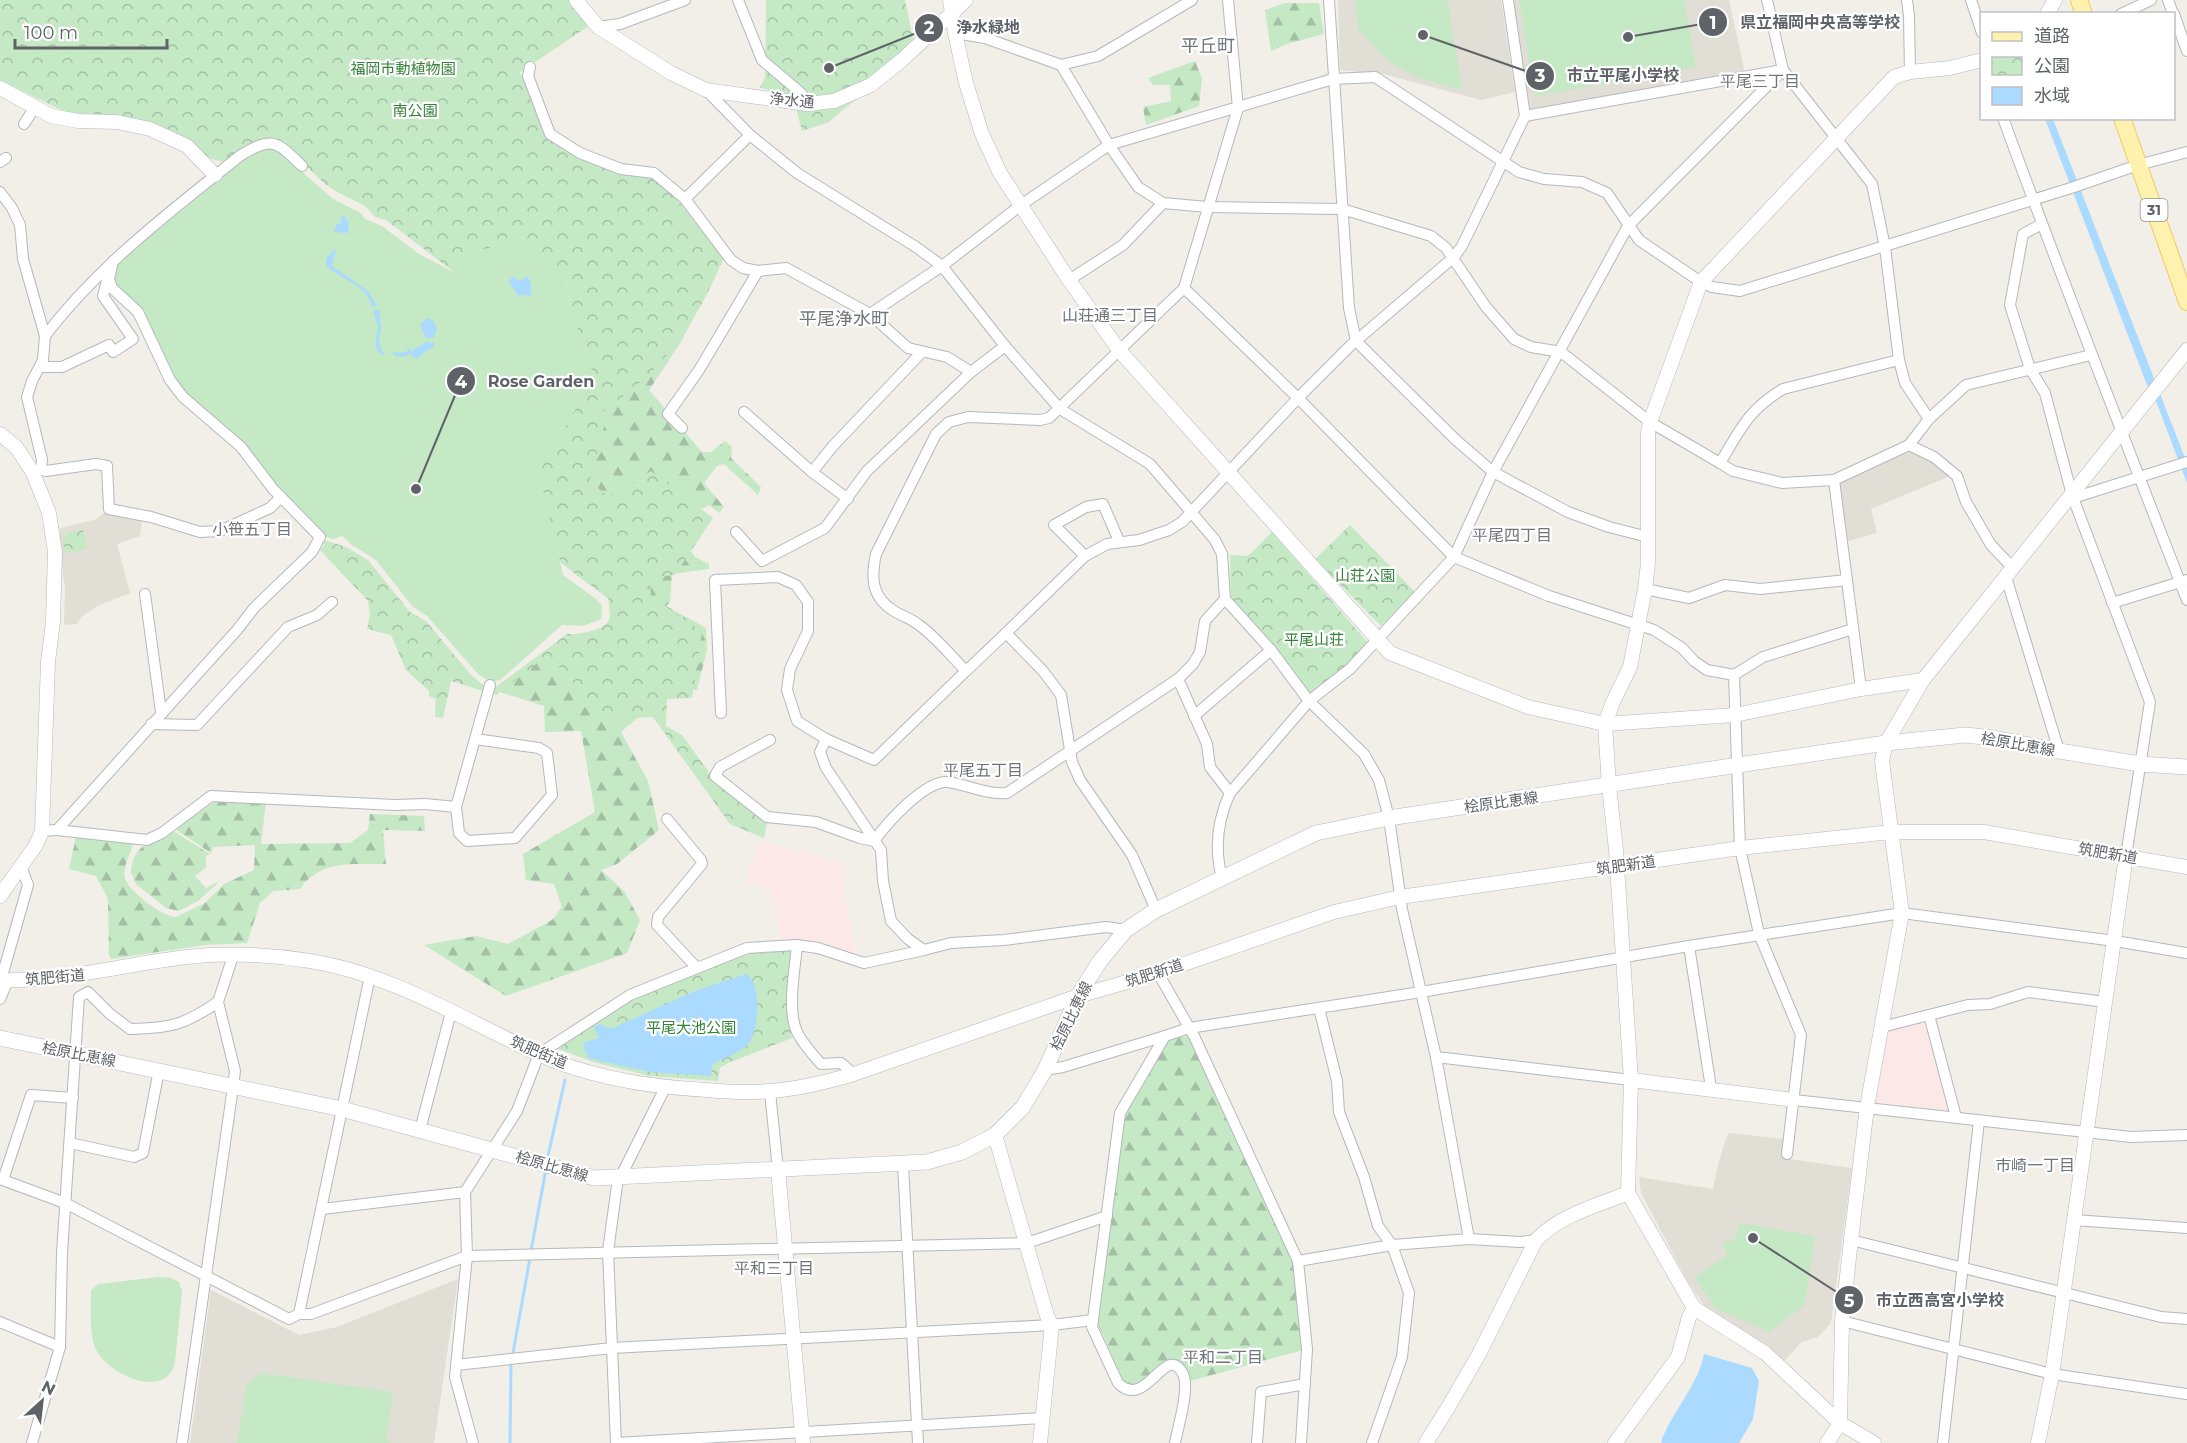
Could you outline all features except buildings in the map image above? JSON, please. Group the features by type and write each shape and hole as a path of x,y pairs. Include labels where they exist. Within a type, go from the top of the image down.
{"main road":[{"name":"31","path":"2123,120 2187,302"},
{"name":"桧原比恵線","path":"0,1038 342,1109 594,1178 927,1162 963,1152 995,1135 1023,1107 1045,1070 1078,996 1100,961 1126,930 1156,910 1316,833 1389,818 1738,765 1886,743 1965,735 2140,764 2187,767"}],"street":[{"name":"浄水通","path":"576,0 598,27 671,73 706,90 807,104 834,101 871,86 902,60 951,7 966,0"},
{"path":"598,27 620,24 685,0"},
{"path":"738,0 762,60 801,93 807,104"},
{"path":"955,33 985,38 1061,65 1098,56 1192,0"},
{"path":"966,671 920,625 892,610 884,603 877,592 872,573 876,554 936,434 949,422 968,417 1040,420 1049,418 1184,288 1238,108 1228,0"},
{"path":"1329,0 1349,308 1356,341 1456,440 1493,472 1568,512 1609,527 1648,537"},
{"path":"721,713 715,580 778,577 796,585 808,602 808,631 790,669 787,690 797,721 826,739 874,760 1085,556 1107,544 1139,540 1168,530 1191,512 1298,398 1356,341 1454,257 1462,246 1525,116 1508,0"},
{"path":"1767,0 1783,69 1872,184 1885,247 1899,360 1905,383 1929,419"},
{"path":"1907,0 1910,72"},
{"path":"1971,0 1980,27"},
{"path":"2125,12 2151,0"},
{"path":"951,7 966,83 982,134 1000,173 1069,280 1119,350 1390,653 1528,707 1605,724 1735,715 1861,689 1923,680"},
{"path":"2175,19 2187,51"},
{"path":"1874,1443 1840,1423 1765,1353 1694,1308 1628,1193 1631,1080 1624,956 1605,724 1630,667 1645,589 1650,422 1701,282 1894,77 1910,72 1950,68 1980,60"},
{"path":"1061,65 1109,145 1138,187 1163,203 1208,207 1342,209 1431,236 1454,257 1486,307 1514,339 1531,347 1561,352 1650,422 1733,471 1749,476 1782,483 1834,480 1909,445 1929,419 1966,385 2091,355"},
{"path":"530,67 528,76 550,134 580,153 621,169 654,173 685,199 731,260 743,268 758,271 786,268 870,314 908,348 921,353 947,357 970,372"},
{"path":"1525,116 1783,69"},
{"path":"1222,878 1217,845 1218,826 1230,793 1309,701 1350,669 1454,557 1493,472 1561,352 1628,226 1783,69"},
{"path":"870,314 942,266 1021,206 1109,145 1334,79 1375,77 1519,172 1544,179 1582,182 1607,193 1639,240 1701,282 1740,291 2076,187 2138,165 2187,152"},
{"path":"0,88 51,116 117,122 150,129 187,146 215,176"},
{"path":"706,90 750,135 797,173 907,241 942,266 1005,346 1060,409 1142,458 1215,540 1222,554 1226,599 1271,650 1309,701 1364,754 1379,780 1389,818 1400,897 1436,1057 1469,1239"},
{"path":"24,123 35,107"},
{"path":"2004,120 2091,355 2183,581 2187,600"},
{"path":"685,199 750,135"},
{"path":"45,336 70,304 111,263 241,155 261,144 273,142 285,149 302,166"},
{"path":"0,192 12,208 20,225 23,259 45,336 43,360 27,397 42,460 37,471"},
{"path":"1069,280 1123,245 1163,203"},
{"path":"2038,1443 2052,1374 2150,702 2072,496 2045,393 2030,369 2010,305 2024,234 2042,224"},
{"path":"40,367 62,367 109,345 113,352 133,339 103,296 111,263"},
{"path":"57,830 237,630 254,608 312,552 320,537 281,497 241,447 183,397 170,380 138,312 112,288 109,279 111,263"},
{"path":"682,428 668,414 699,370 758,271"},
{"path":"1184,288 1298,398 1454,557 1549,596 1638,623 1654,630 1682,648 1694,661 1707,670 1734,675 1763,657 1853,629"},
{"path":"736,532 762,561 825,528 867,471 970,372 1005,346"},
{"path":"1827,1443 1840,1423 1842,1321 1851,1240 1868,1107 1902,912 1882,761 1886,743 1923,680 2187,350"},
{"path":"812,472 833,446 921,353"},
{"path":"1720,463 1750,413 1766,399 1783,389 1899,360"},
{"path":"744,412 812,472 848,499"},
{"path":"0,434 17,448 37,471 49,513 55,552 53,622 48,662 42,831 36,845 0,896"},
{"path":"1909,445 1934,457 1957,476 1966,502 2010,572 2059,752"},
{"path":"2072,496 2141,478 2185,463"},
{"path":"37,471 96,464 107,466 109,509 200,531 220,531 270,507 281,497"},
{"path":"1834,480 1861,689"},
{"path":"1085,556 1054,525 1086,507 1103,504 1119,541"},
{"path":"1645,589 1689,598 1725,585 1760,589 1847,580"},
{"path":"2112,603 2183,581"},
{"path":"145,594 161,712"},
{"path":"874,841 896,815 935,784 945,782 997,794 1007,793 1178,679 1193,664 1200,652 1205,621 1226,599"},
{"path":"151,724 197,725 288,627 317,615 332,602"},
{"path":"1006,633 1043,671 1061,695 1070,752 1080,780 1132,855 1156,910"},
{"path":"1194,716 1271,650"},
{"path":"1734,675 1740,848 1759,934 1801,1035 1787,1154"},
{"path":"1178,679 1207,744 1210,767 1230,793"},
{"path":"475,739 539,748 547,753 552,795 515,838 467,841 459,833 456,807 490,685"},
{"path":"826,739 820,752 826,768 881,850 883,881 891,921 908,939 924,950"},
{"path":"770,740 720,767 715,776 767,817 816,822 874,841"},
{"path":"42,831 57,830 147,840 162,833 212,796 456,807"},
{"path":"667,819 702,864 658,917 657,925 696,967"},
{"name":"筑肥新道","path":"1078,996 1158,973 1334,912 1400,897 1740,848 1891,832 1984,832 2187,867"},
{"path":"0,999 28,885 21,866"},
{"path":"1045,1070 1063,1067 1189,1029 1902,912 2187,953"},
{"path":"473,1443 455,1377 467,1256 465,1192 517,1111 539,1054 630,995 747,948 797,945 818,948 864,963 881,961 951,943 1004,940 1106,927 1126,930"},
{"path":"797,945 792,1008 793,1023 798,1035 821,1064 841,1063 854,1074"},
{"path":"1689,946 1711,1088"},
{"path":"182,1443 235,1071 218,1002 233,956"},
{"name":"筑肥街道","path":"3,980 29,981 79,976 197,957 233,956 311,961 370,976 399,987 539,1054 592,1074 665,1088 770,1092 825,1083 854,1074 1078,996"},
{"path":"1158,973 1189,1029 1298,1261 1307,1349 1301,1443"},
{"path":"299,1314 370,976"},
{"path":"32,1443 60,1347 62,1253 79,997 88,992 110,1014 130,1029 174,1026 192,1020 218,1002"},
{"path":"1882,1027 1968,1005 1990,1004 2028,992 2105,1002"},
{"path":"1319,1008 1337,1081 1339,1112 1364,1177 1378,1226 1392,1245 1409,1293 1402,1357 1372,1443"},
{"path":"420,1130 451,1012"},
{"path":"1929,1015 1956,1118"},
{"path":"1165,1036 1120,1113 1092,1327 1118,1383 1123,1388 1129,1391 1141,1389 1160,1370 1169,1366 1178,1368 1183,1374 1185,1383 1183,1401 1175,1443"},
{"path":"1436,1057 2131,1137 2187,1135"},
{"path":"70,1143 134,1157 142,1153 159,1070"},
{"path":"665,1088 618,1178 608,1251 616,1443 802,1438 917,1425 1043,1418"},
{"path":"770,1092 802,1438"},
{"path":"73,1098 30,1095 1,1180 65,1203 289,1319 299,1314 311,1314 467,1256 1027,1243 1107,1216"},
{"path":"1943,1443 1979,1121"},
{"path":"995,1135 1047,1316 1052,1325 1040,1443"},
{"path":"903,1164 918,1443"},
{"path":"322,1209 465,1192"},
{"path":"1426,1443 1479,1353 1536,1240 1561,1220 1628,1193"},
{"path":"2074,1220 2187,1228"},
{"path":"1298,1261 1392,1245 1469,1239 1520,1242 1536,1240"},
{"path":"1851,1240 2161,1317 2187,1319"},
{"path":"1615,1443 1678,1357 1689,1317 1694,1308"},
{"path":"456,1365 612,1348 1052,1325 1093,1320"},
{"path":"1842,1321 2052,1374 2187,1394"},
{"path":"0,1322 60,1347"},
{"path":"1257,1443 1261,1392 1305,1384"}],"shaded area":[{"path":"1338,0 1501,0 1515,92 1481,100 1383,74 1340,70"},
{"path":"1512,0 1729,0 1745,74 1531,112"},
{"path":"1910,451 1924,456 1950,476 1871,509 1877,533 1845,542 1838,483"},
{"path":"106,511 142,519 140,536 117,544 130,593 97,606 81,617 77,624 64,625 65,589 60,555 60,528 97,519"},
{"path":"760,842 813,853 849,868 843,884 856,957 819,943 781,939 772,892 745,880"},
{"path":"1926,1022 1950,1108 1948,1111 1875,1102 1886,1032"},
{"path":"1728,1133 1785,1139 1783,1158 1852,1168 1831,1323 1818,1337 1802,1342 1783,1362 1707,1310 1688,1282 1641,1193 1639,1177 1713,1189"},
{"path":"458,1279 434,1443 190,1443 211,1290 299,1335 337,1327"}],"green space":[{"name":"南公園","path":"0,0 569,0 585,17 587,27 519,73 527,79 545,136 653,176 672,193 679,204 676,212 722,261 694,317 667,355 642,381 595,418 605,423 590,480 603,493 617,495 651,471 713,518 675,575 650,578 651,596 702,632 692,698 667,699 666,726 682,735 713,778 768,818 764,838 730,824 653,717 607,719 548,655 496,695 451,681 443,718 435,717 436,699 429,696 429,691 406,670 391,635 367,629 370,614 368,601 320,550 324,546 324,540 346,547 368,560 410,612 426,621 471,675 493,689 566,635 591,633 612,619 610,600 560,562 538,472 594,377 574,317 565,274 500,245 479,251 455,273 386,220 375,217 365,206 325,184 304,164 219,161 209,158 191,143 92,114 67,113 0,80"},
{"path":"766,0 905,0 913,39 904,58 829,122 802,131 794,100 760,87 765,78"},
{"path":"1356,0 1447,0 1462,90 1418,78 1388,61 1358,28"},
{"path":"1519,0 1684,0 1696,67 1535,96"},
{"path":"1285,3 1319,3 1324,34 1271,51 1265,10"},
{"path":"1195,61 1202,78 1199,106 1146,125 1143,107 1171,101 1170,85 1153,85 1148,78"},
{"path":"258,147 274,147 333,199 361,213 365,219 382,226 419,254 455,273 479,251 500,245 512,232 565,274 574,317 594,377 539,473 563,575 596,599 602,606 601,619 583,626 562,625 500,680 491,682 479,675 427,616 412,606 376,560 342,536 333,539 324,536 299,507 270,481 248,450 247,445 189,395 114,287 115,266 190,200"},
{"path":"671,192 724,258 681,342 649,390 702,452 711,452 725,441 732,447 731,458 761,487 758,495 724,464 717,466 704,483 724,507 719,513 709,505 696,512 683,539 695,557 709,564 709,569 672,574 670,602 666,606 706,628 707,650 697,690 666,687 648,709 621,732 648,781 659,830 617,864 601,870 624,891 640,920 627,953 506,996 424,945 476,936 508,944 552,920 562,907 554,884 526,880 523,854 595,812 581,731 545,732 544,706 494,690 567,634 587,632 607,625 610,616 608,597 572,572 574,518 585,420"},
{"name":"山荘公園","path":"1350,525 1415,592 1381,626 1315,559"},
{"path":"83,530 87,549 65,553 62,538 67,537 67,533"},
{"name":"平尾山荘","path":"1272,532 1369,644 1352,666 1312,696 1231,598 1230,555 1248,556"},
{"path":"217,800 266,802 261,844 350,843 368,830 370,814 424,816 425,831 383,830 386,864 350,864 328,868 308,879 300,889 273,891 260,903 247,943 205,945 111,959 108,899 96,876 69,869 76,837 134,842 127,860 125,878 132,890 139,896 163,913 176,917 205,903 224,884 254,870 255,845 213,847 211,853 175,829"},
{"path":"173,831 210,854 206,856 206,867 195,876 206,888 220,881 198,901 179,911 166,908 136,884 131,872 135,855 145,845"},
{"name":"平尾大池公園","path":"793,948 786,1007 792,1038 728,1063 720,1068 718,1081 650,1076 593,1062 556,1048 635,997 714,964 765,950"},
{"path":"1188,1036 1293,1258 1303,1350 1190,1381 1182,1365 1165,1361 1139,1385 1125,1384 1097,1322 1125,1114 1166,1042 1171,1038"},
{"path":"1740,1223 1815,1236 1805,1305 1769,1332 1715,1308 1695,1277 1728,1255 1722,1242 1734,1241"},
{"path":"159,1277 171,1278 179,1282 182,1291 175,1362 170,1374 161,1380 149,1382 136,1380 111,1366 101,1357 95,1347 92,1334 91,1290 99,1284"},
{"path":"261,1373 393,1392 386,1441 394,1443 237,1443 247,1384"}],"water":[{"path":"2045,120 2053,120 2187,463 2187,483 2156,401 2147,385"},
{"path":"344,215 349,224 348,233 334,232 336,225 341,223 340,218"},
{"path":"334,249 336,250 332,266 368,291 377,306 372,307 365,293 326,265 326,259"},
{"path":"527,276 531,282 531,296 518,295 508,281 513,277 520,281"},
{"path":"379,309 381,327 379,343 384,355 381,355 375,346 378,327 373,311"},
{"path":"427,318 432,320 437,327 434,338 426,338 420,325"},
{"path":"426,342 435,345 416,359 410,354 403,357 393,355 393,352 408,351 407,347 412,351"},
{"path":"746,974 751,978 757,995 757,1017 752,1037 741,1050 712,1065 711,1076 650,1072 588,1058 583,1043 599,1038 594,1027 599,1024 611,1029 695,991"},
{"path":"1704,1354 1752,1368 1759,1381 1753,1419 1739,1443 1663,1443 1661,1442 1666,1431 1691,1388"}],"waterway":[{"path":"547,1160 565,1080"},
{"path":"531,1251 546,1169"},
{"path":"510,1443 511,1364 530,1258"}],"place":[{"name":"市立平尾小学校","path":"1423,35"},
{"name":"県立福岡中央高等学校","path":"1628,37"},
{"name":"浄水緑地","path":"829,68"},
{"name":"Rose Garden","path":"416,489"},
{"name":"市立西高宮小学校","path":"1753,1238"}],"district":[{"name":"平丘町","path":"1208,46"},
{"name":"平尾三丁目","path":"1760,81"},
{"name":"山荘通三丁目","path":"1110,315"},
{"name":"平尾浄水町","path":"844,319"},
{"name":"小笹五丁目","path":"252,529"},
{"name":"平尾四丁目","path":"1512,535"},
{"name":"平尾五丁目","path":"983,770"},
{"name":"市崎一丁目","path":"2035,1165"},
{"name":"平和三丁目","path":"774,1268"},
{"name":"平和二丁目","path":"1223,1357"}],"park label":[{"name":"福岡市動植物園","path":"403,68"}]}
